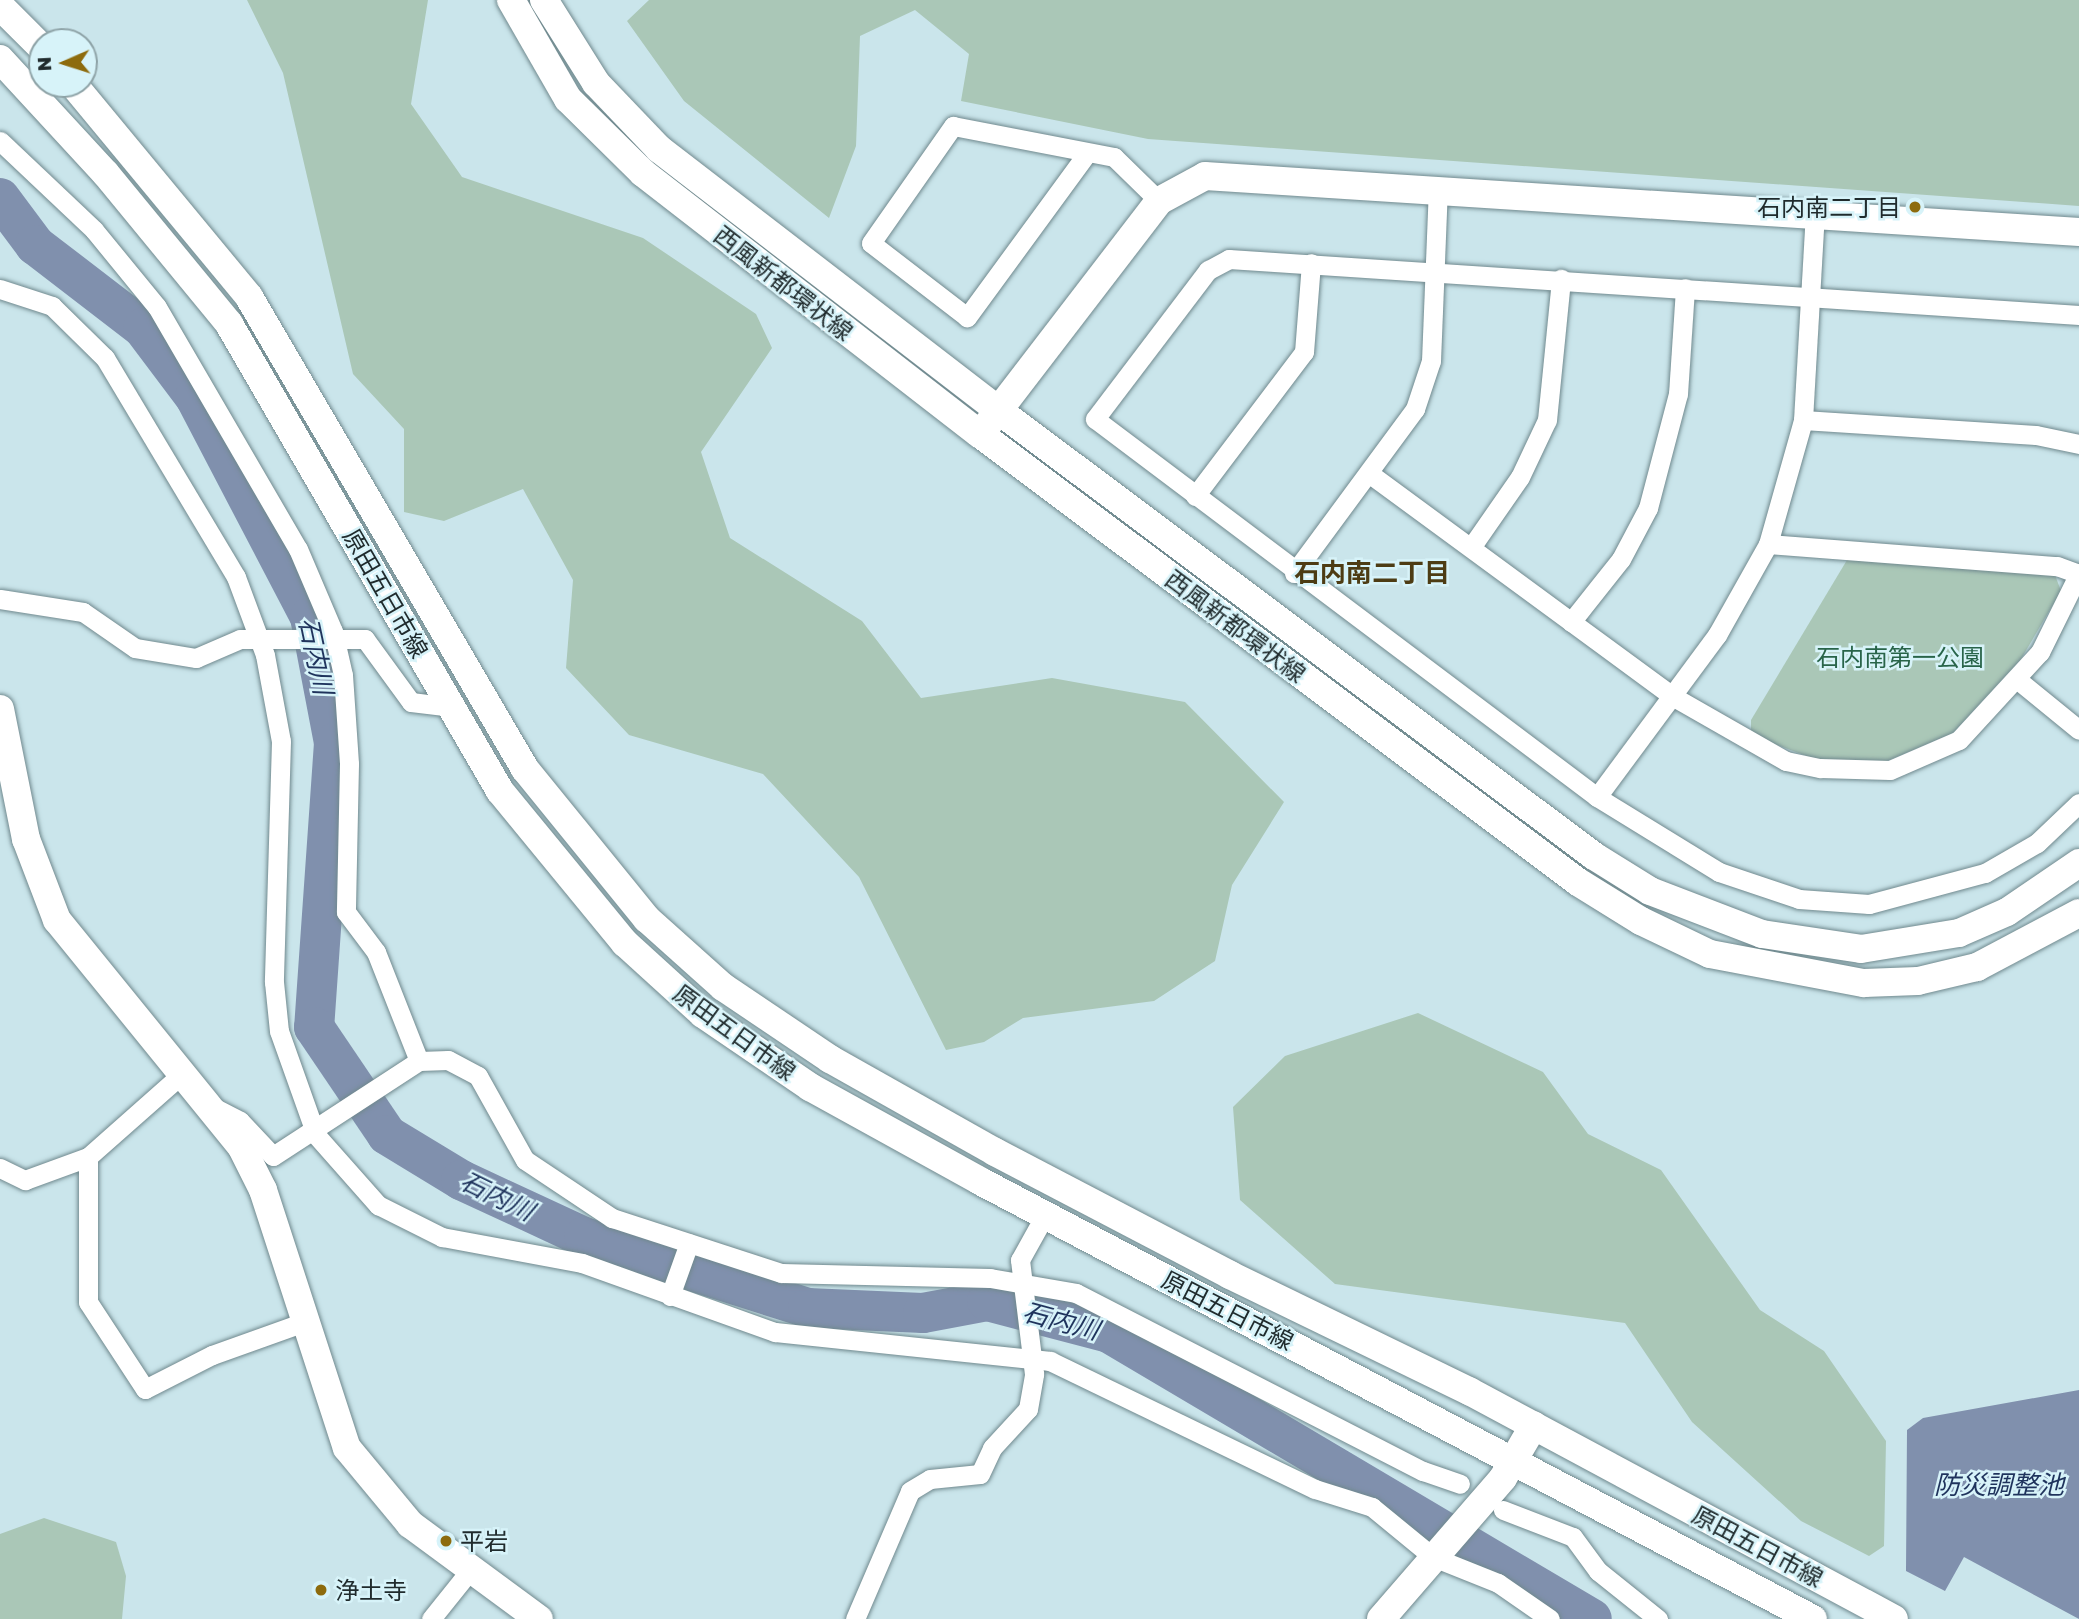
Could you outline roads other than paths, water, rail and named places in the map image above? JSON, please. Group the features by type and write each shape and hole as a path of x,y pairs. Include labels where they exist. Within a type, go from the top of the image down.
{"main road":[{"name":"西風新都環状線","path":"511,0 568,99 643,173 980,434 1578,882 1710,954 1808,977 1918,981 1977,967 2079,914"},
{"name":"西風新都環状線","path":"544,0 596,83 659,149 998,410 1594,856 1703,915 1811,945 1861,949 1959,933 2007,912 2079,863"},
{"path":"0,6 28,34"},
{"name":"原田五日市線","path":"0,59 106,174 229,324 500,791 562,873 625,943 703,1014 810,1087 1045,1215 1813,1619"},
{"name":"原田五日市線","path":"85,98 249,297 525,769 648,919 723,987 830,1059 1230,1275 1534,1425 1894,1619"},
{"path":"980,434 1159,201 1183,183 1231,174 2079,232"},
{"path":"0,709 26,839 57,920 242,1148 262,1190 334,1419 369,1481 410,1524 539,1619"},
{"path":"1381,1619 1436,1554 1492,1507 1534,1425"}],"street":[{"path":"1085,156 967,317 871,243 953,126 1085,156 1114,157 1159,201"},
{"path":"0,141 94,230 157,307 298,549 331,639 349,719 346,912 376,951 412,1066"},
{"path":"1294,573 1415,410 1431,361 1438,187"},
{"path":"1597,797 1717,635 1768,544 1802,420 1815,212"},
{"path":"2079,315 1811,293 1685,288 1436,270 1229,259 1208,270 1095,419 1294,573 1597,797 1719,872 1799,898 1869,904 1985,873 2037,843 2079,803"},
{"path":"1195,496 1304,352 1311,264"},
{"path":"1472,546 1520,477 1547,420 1561,279"},
{"path":"1571,622 1621,559 1648,508 1678,394 1685,288"},
{"path":"0,289 52,306 111,366 219,540 263,639 281,741 275,1007 318,1125 378,1205 419,1230 570,1260 791,1335 1027,1353 1072,1370 1315,1489 1361,1502 1436,1554 1498,1583 1550,1619"},
{"path":"1802,420 2036,435 2079,444"},
{"path":"1370,474 1472,546 1672,696 1786,761 1852,772 1929,758 1959,740 2019,681 2079,573 2057,566 1768,544"},
{"path":"0,599 83,612 143,651 196,658 235,641 331,639 372,643 411,703 452,707"},
{"path":"2019,681 2079,730"},
{"path":"204,1100 240,1121 267,1154 279,1154 318,1125 412,1066 448,1060 478,1076 529,1164 612,1218 689,1245 793,1275 1022,1285 1113,1309 1423,1471 1460,1484"},
{"path":"0,1168 25,1180 88,1157 183,1073"},
{"path":"88,1157 88,1302 145,1389 212,1355 303,1322"},
{"path":"855,1619 910,1491 930,1479 980,1474 992,1448 1028,1409 1034,1374 1027,1353 1020,1260 1045,1215"},
{"path":"671,1294 689,1245"},
{"path":"1492,1507 1573,1537 1598,1571 1658,1619"},
{"path":"431,1619 471,1569"}],"water":[{"name":"防災調整池","path":"2079,1390 2079,1619 1964,1557 1945,1591 1906,1571 1907,1430 1923,1418"}],"waterway":[{"name":"石内川","path":"0,198 35,245 143,328 195,397 310,617 334,743 314,1027 387,1135 461,1180 584,1237 808,1308 923,1313 987,1301 1109,1333 1592,1619"}],"place":[{"name":"石内南二丁目","path":"1915,207"},
{"name":"平岩","path":"446,1541"},
{"name":"浄土寺","path":"321,1590"}],"district":[{"name":"石内南二丁目","path":"1372,573"}],"park label":[{"name":"石内南第一公園","path":"1900,657"}]}
